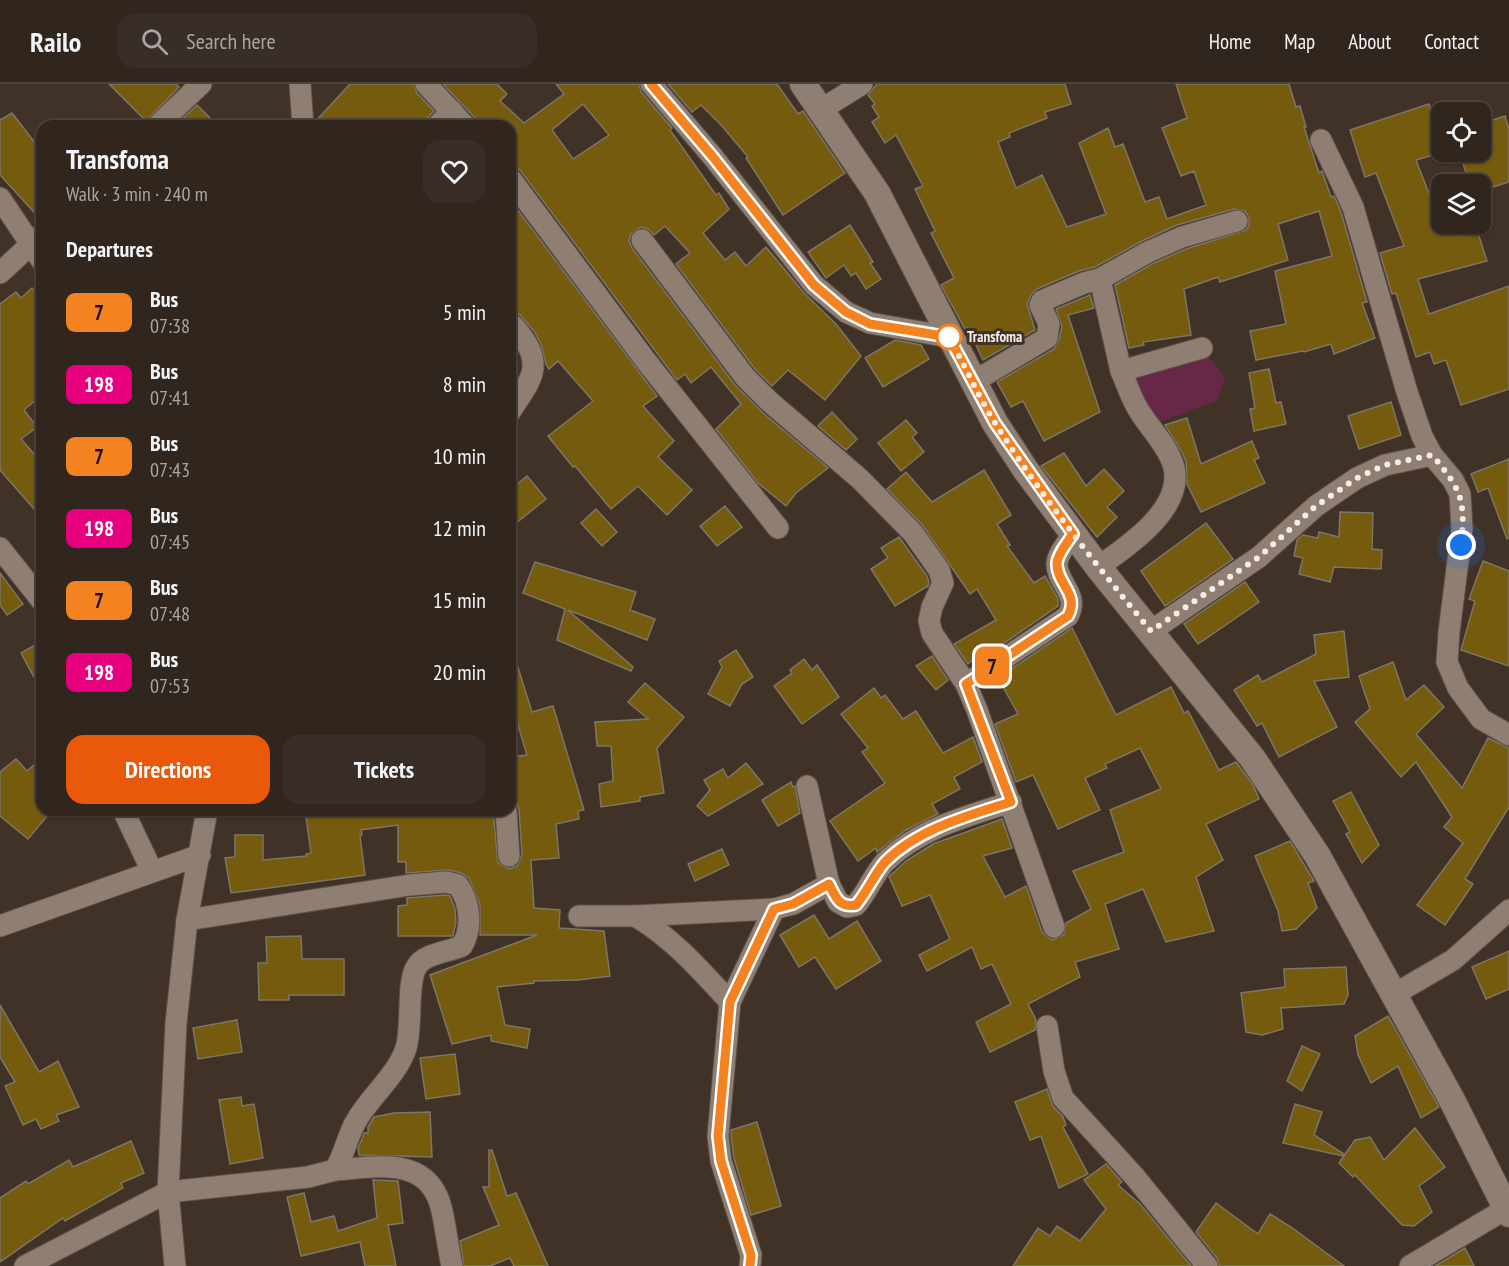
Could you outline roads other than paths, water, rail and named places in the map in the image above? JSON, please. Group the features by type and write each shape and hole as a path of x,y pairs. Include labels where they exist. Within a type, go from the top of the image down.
{"street":[{"path":"163,120 200,84"},
{"path":"300,84 303,120"},
{"path":"426,84 450,120"},
{"path":"651,84 713,157 814,285 846,312 870,324 949,337"},
{"path":"803,84 877,193 949,337 1001,432 1098,567 1217,711 1290,812 1335,885 1453,1102 1508,1210 1410,1266"},
{"path":"822,109 862,84"},
{"path":"1321,140 1353,207 1407,393 1422,436 1432,455 1453,480 1460,494 1462,529 1447,662 1458,688 1481,719 1509,735"},
{"path":"516,186 646,361 778,528"},
{"path":"0,198 8,220 36,245"},
{"path":"973,382 1047,338 1049,324 1040,303 1084,283 1100,279 1182,237 1237,221"},
{"path":"642,240 745,376 770,402 838,460 913,533 942,576 941,589 932,606 929,621 932,633 966,684 1011,802 1054,927"},
{"path":"0,273 36,248"},
{"path":"1098,567 1146,531 1164,509 1173,490 1173,466 1160,438 1137,408 1121,371 1100,279"},
{"path":"516,330 528,345 535,364 532,374 516,402"},
{"path":"1121,371 1202,348"},
{"path":"1151,631 1259,557 1316,506 1357,478 1385,465 1432,455"},
{"path":"966,684 1068,616 1072,608 1072,601 1057,565 1060,555 1073,534"},
{"path":"0,548 36,594"},
{"path":"807,786 829,884 838,902 847,907 856,905 883,865 902,847 942,827 1011,802"},
{"path":"126,816 152,871"},
{"path":"175,1266 168,1192 176,1023 187,920 206,816"},
{"path":"506,816 509,856"},
{"path":"0,926 200,855"},
{"path":"187,920 437,883 458,885 465,894 469,926 467,937 462,946 423,959 417,966 412,976 411,1030 405,1051 354,1125 343,1156 335,1170"},
{"path":"579,915 635,916 774,909 802,899 829,884"},
{"path":"750,1266 751,1255 721,1161 718,1136 730,1002 774,909"},
{"path":"1393,995 1453,960 1509,910"},
{"path":"635,916 652,926 690,958 730,1002"},
{"path":"1047,1026 1054,1071 1063,1098 1135,1177 1207,1266"},
{"path":"25,1266 168,1192 308,1177 335,1170 394,1167 415,1172 430,1183 441,1208 452,1266"}],"place":[{"name":"Transfoma","path":"949,337"}]}
